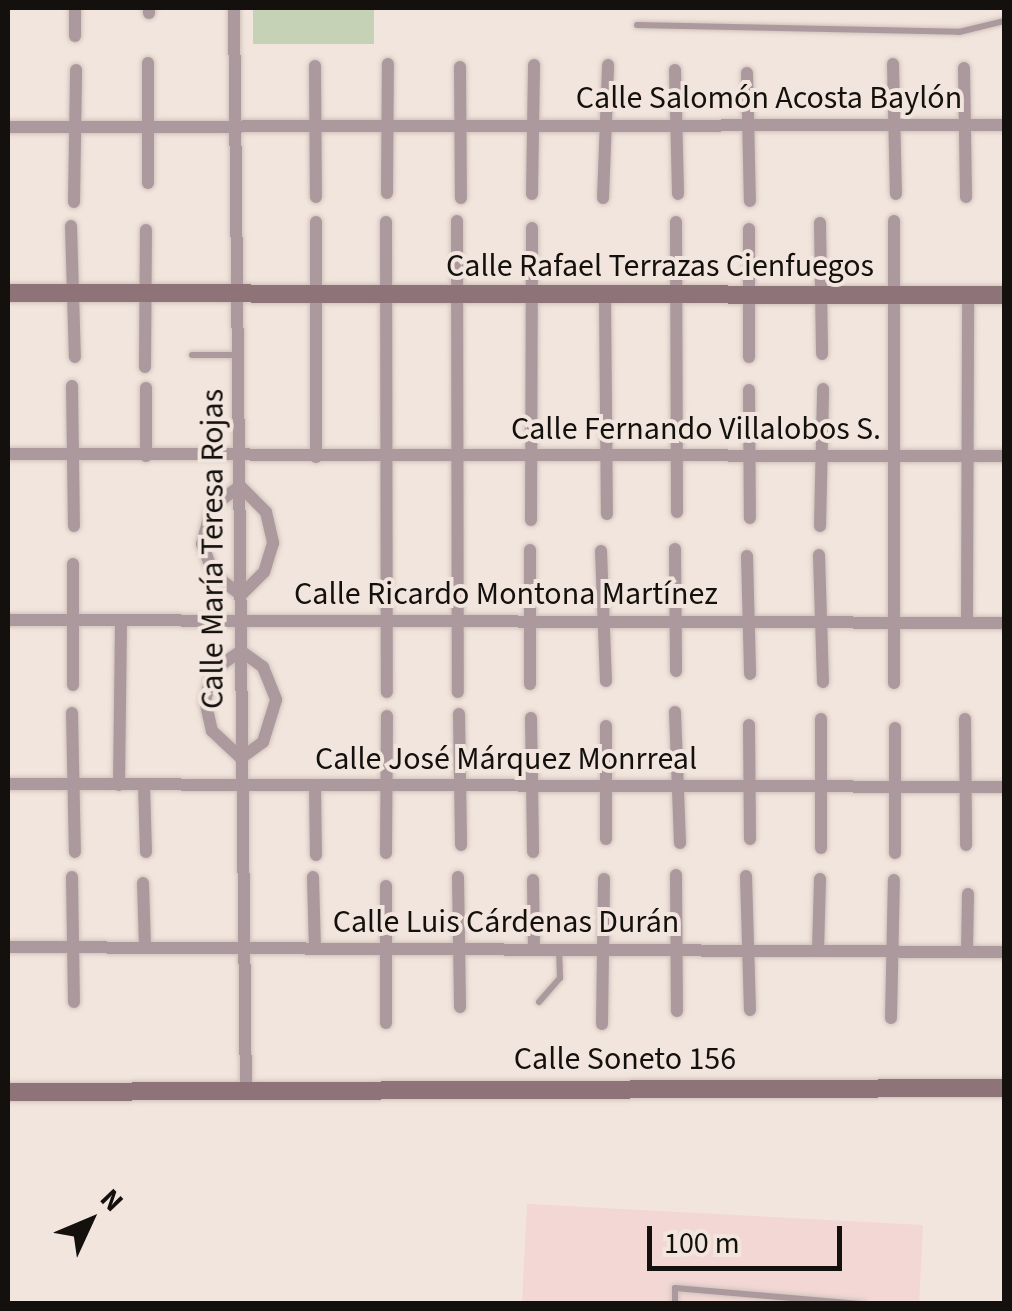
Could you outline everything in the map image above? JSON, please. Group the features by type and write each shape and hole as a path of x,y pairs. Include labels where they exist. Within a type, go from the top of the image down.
{"street":[{"path":"75,8 75,36"},
{"name":"Calle María Teresa Rojas","path":"234,8 241,458 241,948 246,1091"},
{"path":"148,62 148,183"},
{"path":"387,193 388,64"},
{"path":"893,64 896,194"},
{"name":"Calle Salomón Acosta Baylón","path":"534,65 534,126"},
{"path":"603,198 608,65"},
{"path":"315,66 316,198"},
{"path":"460,67 461,198"},
{"path":"964,68 966,197"},
{"path":"74,202 76,70"},
{"path":"676,70 678,194"},
{"path":"748,74 750,200"},
{"name":"Calle Salomón Acosta Baylón","path":"8,127 1004,125"},
{"path":"532,194 534,126"},
{"path":"458,220 462,457 458,692"},
{"path":"894,221 894,684"},
{"path":"316,222 316,458"},
{"path":"386,222 390,622 387,692"},
{"path":"676,222 676,512"},
{"path":"820,223 822,354"},
{"path":"71,226 75,357"},
{"path":"531,520 532,228"},
{"path":"749,229 750,357"},
{"path":"144,367 146,230"},
{"name":"Calle Rafael Terrazas Cienfuegos","path":"8,294 1004,295"},
{"path":"968,295 968,622"},
{"path":"606,296 607,514"},
{"path":"72,386 76,455 74,526"},
{"path":"146,388 146,456"},
{"path":"820,526 823,389"},
{"path":"749,390 750,518"},
{"name":"Calle Fernando Villalobos S.","path":"8,454 241,458 1004,456"},
{"path":"240,486 266,512 274,543 264,572 241,595 214,575 202,544 212,506 240,486"},
{"path":"675,548 676,671"},
{"path":"530,550 530,684"},
{"path":"601,551 606,681"},
{"path":"819,554 824,682"},
{"path":"747,556 750,674"},
{"path":"72,564 73,684"},
{"name":"Calle Ricardo Montona Martínez","path":"8,620 1004,623"},
{"path":"119,785 121,620"},
{"path":"241,651 263,667 276,700 263,742 241,758 212,731 205,701 213,670 241,651"},
{"path":"676,712 680,844"},
{"path":"72,714 75,852"},
{"path":"458,714 461,845"},
{"path":"386,853 387,716"},
{"path":"532,718 532,852"},
{"path":"821,719 821,848"},
{"path":"966,720 966,845"},
{"path":"749,724 750,838"},
{"path":"606,726 606,839"},
{"path":"895,854 896,728"},
{"name":"Calle José Márquez Monrreal","path":"8,784 1004,787"},
{"path":"144,785 146,852"},
{"path":"315,786 316,855"},
{"path":"676,875 676,1011"},
{"path":"746,876 750,1010"},
{"path":"72,877 74,1002"},
{"path":"313,877 315,949"},
{"path":"458,877 460,1007"},
{"path":"602,1024 604,879"},
{"path":"533,880 534,950"},
{"path":"818,952 820,880"},
{"path":"891,1018 894,880"},
{"path":"143,883 145,948"},
{"path":"386,886 386,1023"},
{"path":"968,894 968,952"},
{"name":"Calle Luis Cárdenas Durán","path":"8,946 1004,952"},
{"name":"Calle Soneto 156","path":"8,1092 1004,1088"}],"lane":[{"path":"637,24 959,32 1004,21"},
{"path":"192,355 239,355"},
{"path":"539,1002 560,978 559,950"},
{"path":"675,1304 675,1288 863,1304"}],"shaded area":[{"path":"527,1204 923,1225 919,1303 522,1304"}],"green space":[{"path":"253,8 374,8 374,44 253,44"}]}
